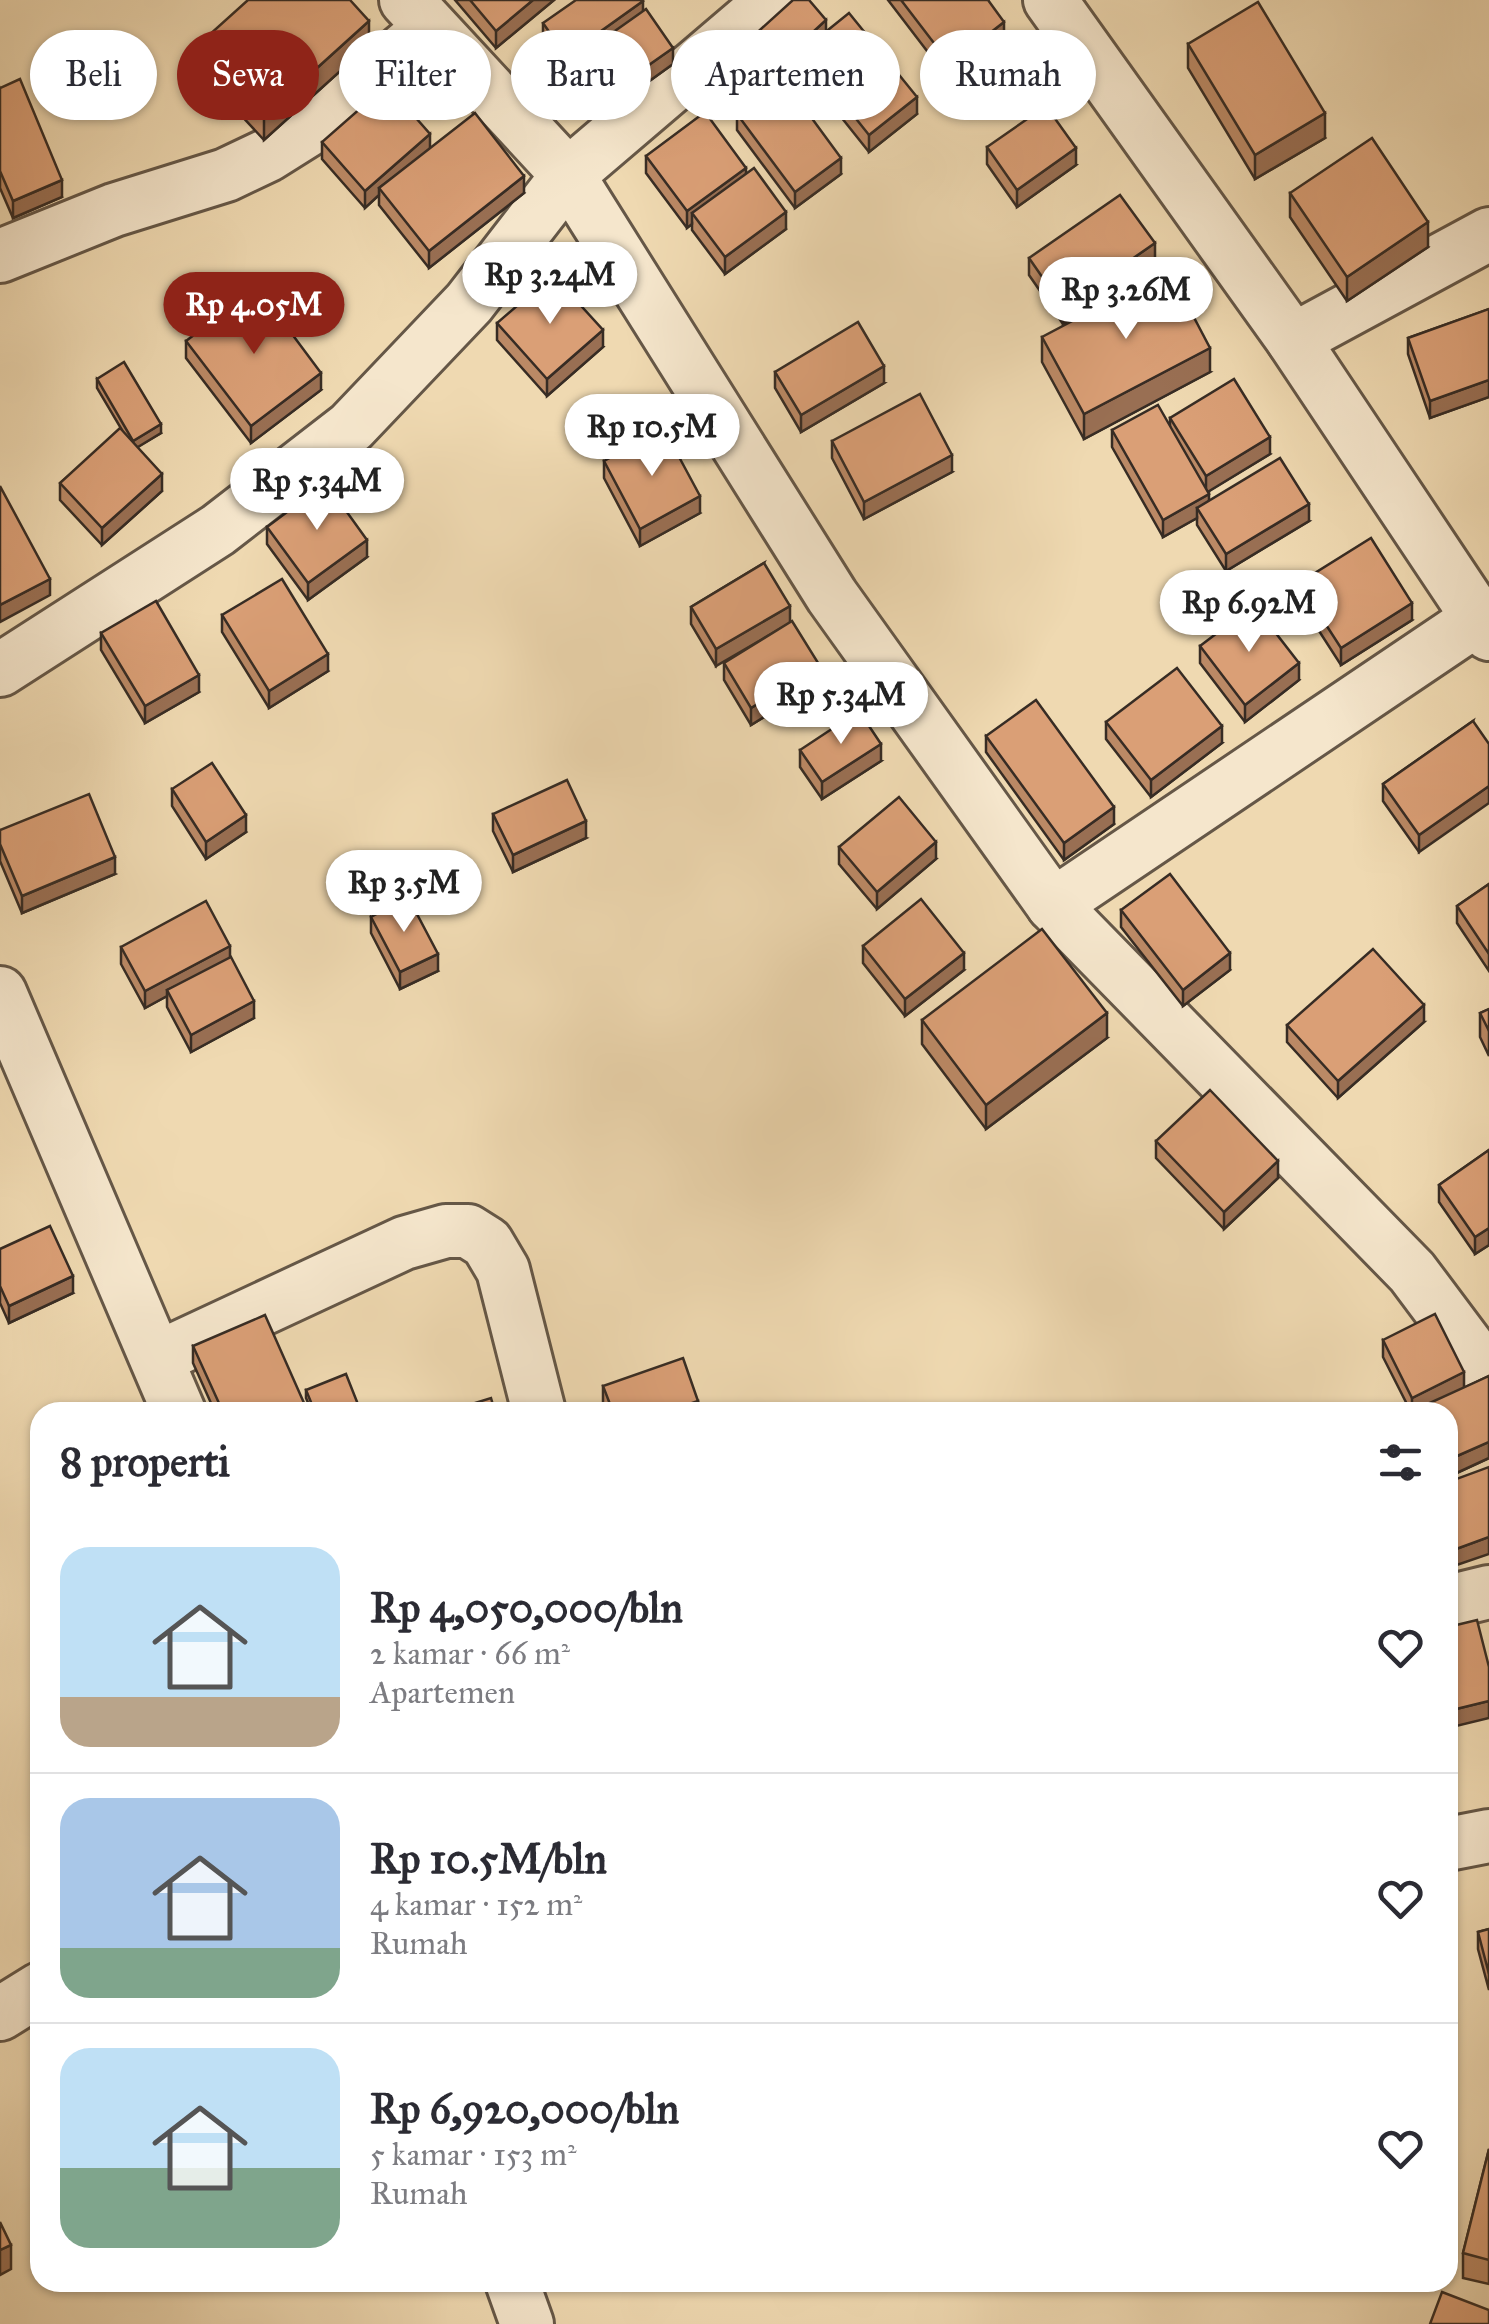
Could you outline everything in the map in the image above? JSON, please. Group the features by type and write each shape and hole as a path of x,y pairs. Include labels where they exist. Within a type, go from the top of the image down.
{"street":[{"path":"0,670 218,530 351,427 470,303 568,175 773,0"},
{"path":"1050,0 1293,340 1484,626 1053,905"},
{"path":"0,256 114,210 226,175 268,155 311,128 418,14 568,175 832,596 1053,905 1412,1272 1489,1374"},
{"path":"1293,340 1489,234"},
{"path":"0,993 175,1402"},
{"path":"157,1358 404,1243 446,1230 468,1232 486,1243 503,1270 536,1402"},
{"path":"1458,1600 1489,1592"},
{"path":"1458,1842 1489,1836"},
{"path":"0,2014 30,1995"},
{"path":"516,2292 528,2324"}],"building":[{"path":"248,0 350,0 369,21 359,30 339,30 339,48 319,66 319,30 215,30"},
{"path":"470,0 533,0 496,31"},
{"path":"576,0 643,1 602,30 548,30 543,23"},
{"path":"793,0 809,0 826,20 815,30 760,30"},
{"path":"901,0 988,0 1004,22 994,30 924,30"},
{"path":"1258,2 1325,113 1255,155 1188,44"},
{"path":"646,9 671,49 651,63 651,30 616,30"},
{"path":"849,13 863,30 828,30"},
{"path":"900,76 917,97 900,110"},
{"path":"20,79 30,103 30,120 37,120 62,180 13,201 0,171 0,88"},
{"path":"347,120 418,120 430,134 365,191 322,142"},
{"path":"466,120 480,120 524,176 429,251 379,188"},
{"path":"694,120 711,120 746,168 687,211 646,156"},
{"path":"741,120 813,120 841,158 795,192"},
{"path":"857,120 888,120 869,135"},
{"path":"1026,120 1056,120 1076,148 1017,190 987,147"},
{"path":"1372,138 1428,222 1347,277 1290,193"},
{"path":"754,168 786,212 725,257 692,213"},
{"path":"1120,195 1155,243 1063,307 1029,258"},
{"path":"1169,270 1210,348 1084,414 1042,337"},
{"path":"553,275 603,330 547,379 497,323"},
{"path":"257,287 321,373 251,426 186,341"},
{"path":"1489,309 1489,380 1430,401 1408,338"},
{"path":"858,322 884,366 801,415 775,372"},
{"path":"124,362 161,424 133,441 97,379"},
{"path":"1234,379 1270,437 1206,476 1170,418"},
{"path":"920,394 952,455 864,502 832,441"},
{"path":"1158,405 1209,494 1163,520 1112,430"},
{"path":"120,428 162,474 102,528 60,483"},
{"path":"664,429 700,496 640,529 604,461"},
{"path":"1280,458 1309,504 1226,554 1197,508"},
{"path":"326,483 367,540 308,583 267,527"},
{"path":"0,486 50,579 0,605"},
{"path":"1371,538 1412,603 1341,648 1299,583"},
{"path":"764,563 790,606 716,649 691,607"},
{"path":"282,579 328,654 269,691 222,615"},
{"path":"156,601 199,675 145,706 101,633"},
{"path":"1254,605 1299,663 1245,705 1200,646"},
{"path":"792,621 820,666 751,708 724,663"},
{"path":"1177,668 1222,726 1151,780 1106,722"},
{"path":"1036,700 1114,807 1064,843 986,736"},
{"path":"859,711 881,744 822,782 800,750"},
{"path":"1473,721 1489,744 1489,786 1419,835 1383,784"},
{"path":"212,763 246,815 206,842 172,789"},
{"path":"567,780 586,821 513,855 493,814"},
{"path":"89,794 115,857 22,896 0,844 0,830"},
{"path":"899,797 936,842 877,892 839,847"},
{"path":"1170,874 1230,953 1183,990 1121,910"},
{"path":"1489,884 1489,954 1457,906"},
{"path":"408,897 438,954 400,972 371,917"},
{"path":"921,899 964,953 905,999 863,946"},
{"path":"206,901 230,946 145,991 121,947"},
{"path":"1042,929 1107,1013 986,1105 922,1020"},
{"path":"1373,949 1424,1005 1338,1081 1287,1025"},
{"path":"231,957 254,1001 191,1035 167,990"},
{"path":"1489,1009 1489,1031 1480,1013"},
{"path":"1210,1090 1278,1161 1224,1212 1156,1141"},
{"path":"1489,1150 1489,1228 1475,1237 1439,1185"},
{"path":"50,1226 73,1276 9,1306 0,1286 0,1249"},
{"path":"1435,1314 1464,1372 1412,1398 1383,1340"},
{"path":"265,1315 304,1402 218,1402 193,1346"},
{"path":"683,1358 698,1401 609,1402 603,1386"},
{"path":"346,1374 357,1402 311,1402 306,1390"},
{"path":"1489,1376 1489,1442 1458,1456 1458,1402 1432,1402"},
{"path":"1489,1467 1489,1537 1458,1548 1458,1478"},
{"path":"1477,1620 1489,1667 1489,1701 1458,1709 1458,1625"},
{"path":"1489,1929 1489,1974 1478,1932"},
{"path":"1489,2149 1489,2260 1463,2253"},
{"path":"0,2222 11,2245 0,2250"},
{"path":"1442,2292 1489,2310 1489,2324 1430,2324"}]}
